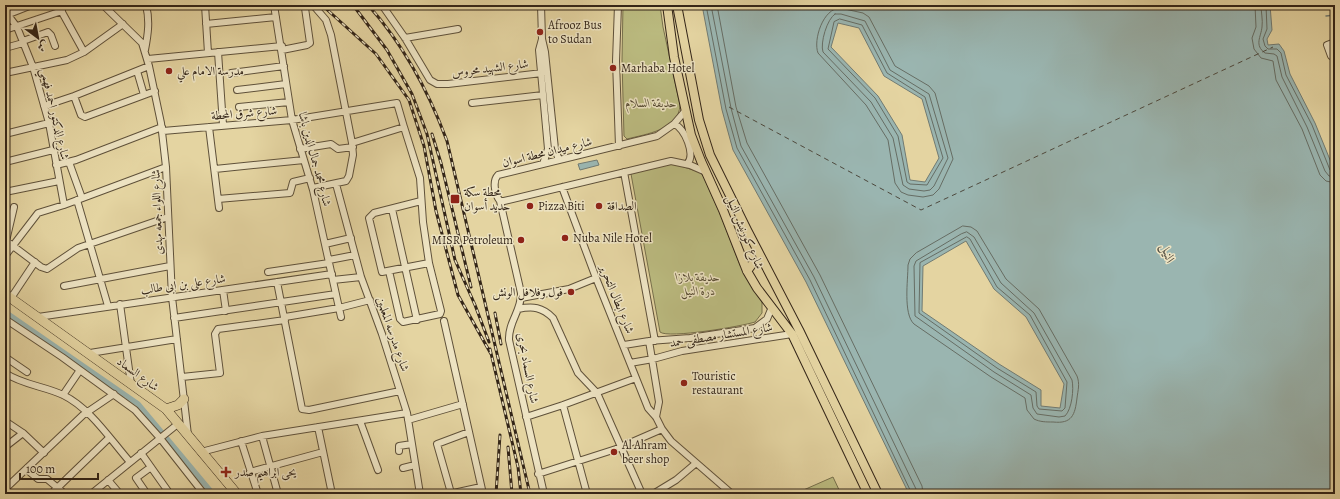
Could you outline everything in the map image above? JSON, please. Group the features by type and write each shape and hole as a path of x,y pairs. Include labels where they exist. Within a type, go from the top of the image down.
{"highway":[{"name":"شارع السماد","path":"8,296 90,353 166,409 176,425 188,435 237,494"},
{"path":"166,409 178,405 184,399"}],"main road":[{"name":"شارع كورنيش النيل","path":"667,5 676,66 691,135 723,210 738,250 747,271 792,334 868,494"},
{"name":"شارع كورنيش النيل","path":"677,5 699,120 705,142 715,168 799,330 878,494"},
{"path":"676,66 678,62 678,50 683,49 686,52"},
{"path":"738,250 749,248 753,242"},
{"path":"747,271 753,263 763,261"}],"street":[{"path":"7,12 32,5"},
{"path":"58,5 84,52"},
{"name":"شارع اللواء جمعه مهدى","path":"103,5 142,43 148,59 163,129 172,297 188,435"},
{"path":"112,5 112,14"},
{"path":"145,50 149,16 146,5 181,5"},
{"path":"205,5 208,53"},
{"name":"شارع محمد جمال الدين باشا","path":"274,5 282,48 292,120 313,188 341,317"},
{"path":"148,59 307,45 310,43 305,8 307,5"},
{"path":"312,5 324,17 328,25 346,111 353,155 349,176 346,180 336,184 313,188"},
{"path":"382,5 406,38 458,29"},
{"path":"541,5 542,39 545,52 555,149 559,160"},
{"path":"618,5 616,61 618,146"},
{"path":"5,30 62,11"},
{"name":"شارع الدكتور احمد فهمي","path":"7,12 17,26 33,67 49,123 64,205"},
{"path":"206,24 276,17"},
{"path":"5,73 66,60 84,52 123,24"},
{"path":"5,48 48,32 51,35 55,46"},
{"name":"شارع الشهيد محروس","path":"406,38 430,80 440,85 542,73"},
{"path":"542,39 539,47 548,152 543,164"},
{"path":"1335,42 1327,45 1331,56 1335,57"},
{"path":"218,52 223,126"},
{"path":"44,106 74,96 149,66"},
{"path":"231,73 284,66"},
{"path":"137,71 144,95"},
{"path":"237,90 286,84"},
{"path":"74,96 81,115 85,117 155,92"},
{"path":"472,103 543,95"},
{"path":"239,107 289,102"},
{"name":"شارع شرق المحطة","path":"56,164 70,162 163,129 209,127 292,120 397,103 404,127"},
{"name":"شارع ميدان محطة اسوان","path":"500,201 497,197 494,182 498,175 657,136 674,124 686,110"},
{"path":"5,134 49,123"},
{"path":"674,124 683,131 692,154 691,159 687,164"},
{"path":"209,127 219,208"},
{"path":"300,149 331,144 338,149 404,127 420,178 421,201 429,263 441,313 417,320 403,322 400,319 386,271"},
{"path":"5,162 54,150"},
{"path":"215,170 304,160"},
{"path":"500,201 562,188 671,161 687,164 706,172"},
{"path":"70,162 90,243 108,306"},
{"path":"5,256 35,215 166,167"},
{"name":"شارع ابطال التحرير","path":"624,172 652,341 659,405 656,416"},
{"path":"218,199 290,194 293,182 310,178"},
{"path":"5,192 59,181"},
{"name":"شارع مدرسه المعلمين","path":"336,184 361,277 370,300 407,416 420,494"},
{"name":"شارع ابطال التحرير","path":"562,188 648,408 656,416 671,441 695,464 732,494"},
{"path":"421,201 374,213 369,218 382,271 429,263"},
{"name":"شارع السماد بحرى","path":"500,201 521,298 511,324 509,340 538,474 544,494"},
{"path":"14,206 6,240 45,269 51,268 69,253 90,243 168,217"},
{"path":"392,209 417,320"},
{"path":"325,244 351,238"},
{"path":"268,272 329,262 355,255"},
{"path":"8,296 35,262"},
{"path":"64,286 170,266"},
{"name":"شارع على بن ابى طالب","path":"38,316 277,282 332,277 361,277"},
{"path":"521,298 559,291 596,278"},
{"path":"277,282 301,408 304,410 400,391"},
{"path":"223,290 226,311"},
{"path":"174,318 336,294"},
{"path":"182,377 220,373 215,334 218,329 285,319 370,300"},
{"path":"120,304 131,384"},
{"path":"518,309 532,306 550,315 578,373 597,393 642,494"},
{"name":"شارع المستشار مصطفى حمد","path":"624,345 690,338 755,328 767,319 772,307"},
{"path":"5,319 80,370 135,410 161,436 204,494"},
{"path":"444,321 483,494"},
{"name":"شارع المستشار مصطفى حمد","path":"630,362 653,359 682,351 792,334"},
{"path":"90,353 177,340"},
{"path":"5,357 27,372"},
{"path":"63,395 80,370"},
{"path":"5,373 26,384 63,395 87,412 130,462"},
{"path":"526,416 563,405 636,378"},
{"path":"5,489 87,412 114,394"},
{"path":"201,452 262,436 360,421 407,416 463,404"},
{"path":"563,405 587,494"},
{"path":"5,421 44,452"},
{"path":"360,421 378,470"},
{"path":"91,494 176,425"},
{"path":"318,427 332,494"},
{"path":"538,474 579,462 621,447 662,428"},
{"path":"469,432 437,444 450,494 481,487"},
{"path":"5,447 23,434"},
{"path":"262,436 269,466 278,494"},
{"path":"51,494 109,438"},
{"path":"241,441 258,494"},
{"path":"399,451 399,447 412,444"},
{"path":"250,472 323,452"},
{"path":"140,453 170,494"},
{"path":"653,494 676,480 695,464"},
{"path":"147,494 136,478 151,467"},
{"path":"405,470 416,468"},
{"path":"26,469 38,479 47,479 65,494"},
{"path":"108,480 120,494"}],"green space":[{"name":"حديقة السلام","path":"623,5 660,5 663,27 680,105 674,120 668,125 652,133 627,139 624,136 622,60"},
{"name":"حديقة بلازا درة النيل","path":"668,164 678,165 702,173 740,265 762,302 762,313 755,322 722,329 690,333 666,334 660,332 631,174"},
{"path":"833,477 841,494 800,494 799,492"}],"water":[{"name":"النيل","path":"702,5 1270,5 1272,30 1267,39 1268,45 1279,44 1284,51 1290,74 1315,123 1335,172 1335,494 909,494 806,282 733,150 722,110","holes":["838,23 859,28 884,76 922,99 939,158 925,182 910,180 902,135 878,96 831,47","966,241 994,289 1026,317 1064,384 1060,408 1041,406 1041,390 999,364 922,311 923,266"]},
{"path":"597,160 599,165 580,170 578,164"}],"waterway":[{"path":"1326,16 1335,15"},
{"path":"5,312 138,404 213,494"}],"ferry route":[{"path":"729,107 921,210 1273,47"}],"railway":[{"path":"322,5 376,54 409,100 424,146 436,211 458,295 491,354"},
{"path":"353,5 387,50 412,94 427,134 455,260 475,305 489,342"},
{"path":"368,5 393,36 414,69 432,104 447,141 530,494"},
{"path":"432,134 441,163 471,287"},
{"path":"495,313 501,344"},
{"path":"490,349 518,467 521,494"},
{"path":"496,494 500,435"},
{"path":"508,447 512,494"}],"place":[{"name":"Afrooz Bus to Sudan","path":"540,32"},
{"name":"Marhaba Hotel","path":"613,68"},
{"name":"مدرسة الامام علي","path":"169,71"},
{"name":"محطة سكة حديد أسوان","path":"455,199"},
{"name":"Pizza Biti","path":"530,206"},
{"name":"الصداقة","path":"599,206"},
{"name":"Nuba Nile Hotel","path":"565,238"},
{"name":"MISR Petroleum","path":"521,240"},
{"name":"فول وفلافل الونش","path":"571,292"},
{"name":"Touristic restaurant","path":"684,383"},
{"name":"Al Ahram beer shop","path":"614,452"},
{"name":"يحى ابراهيم صدر","path":"226,472"}]}
